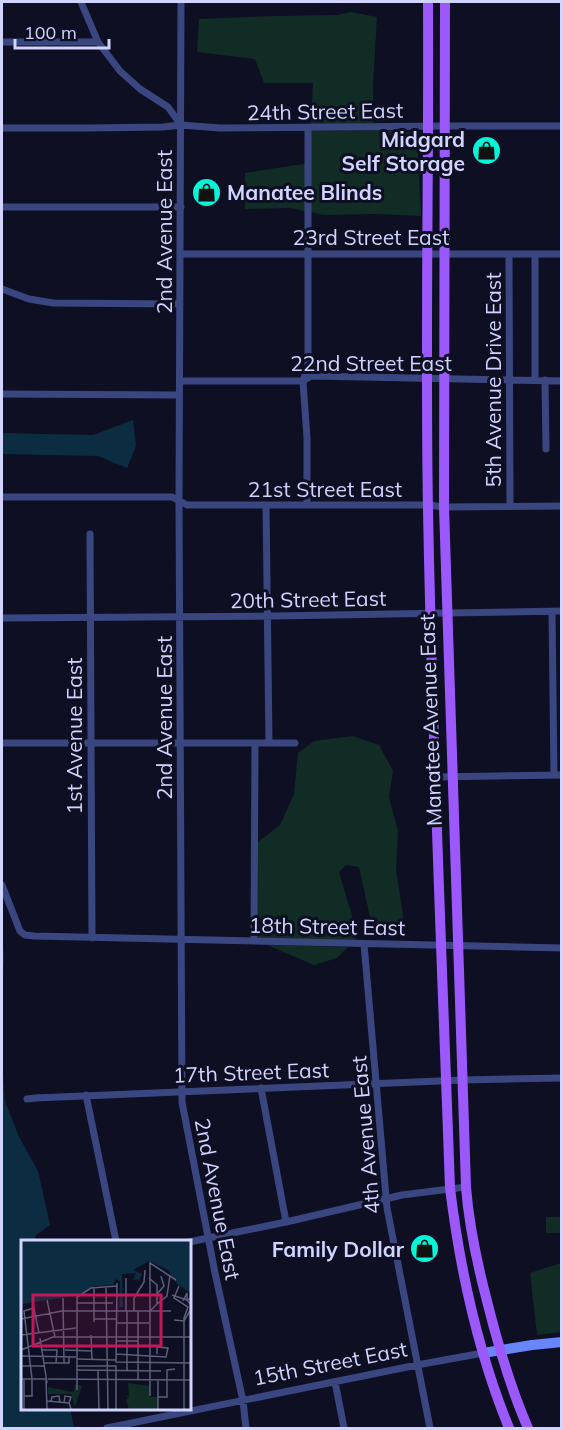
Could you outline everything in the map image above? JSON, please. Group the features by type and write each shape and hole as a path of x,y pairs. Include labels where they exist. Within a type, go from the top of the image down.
{"main road":[{"name":"Manatee Avenue East","path":"429,2 428,506 450,1188 458,1243 483,1353 509,1428"},
{"name":"Manatee Avenue East","path":"445,2 444,507 466,1187 471,1234 499,1351 528,1428"},
{"name":"15th Street East","path":"483,1353 561,1342"}],"street":[{"path":"81,2 98,42 120,71 140,89 168,107 181,124"},
{"name":"2nd Avenue East","path":"181,2 179,501 182,1102 215,1273 243,1401 246,1428"},
{"path":"2,42 98,42"},
{"name":"24th Street East","path":"2,128 163,127 181,124 220,128 561,126"},
{"path":"307,505 308,438 303,381 308,365 308,128"},
{"path":"2,207 181,207"},
{"name":"23rd Street East","path":"180,254 561,254"},
{"name":"5th Avenue Drive East","path":"509,254 510,506"},
{"path":"535,254 535,380"},
{"path":"2,289 29,299 53,303 180,304"},
{"name":"22nd Street East","path":"180,381 303,381 311,376 561,381"},
{"path":"545,380 546,449"},
{"path":"2,394 179,395"},
{"name":"21st Street East","path":"2,496 172,497 187,505 561,506"},
{"path":"266,505 269,743"},
{"name":"1st Avenue East","path":"90,534 92,938"},
{"name":"20th Street East","path":"2,618 561,611"},
{"path":"436,777 557,775 552,612"},
{"path":"2,743 295,743"},
{"path":"254,941 255,743"},
{"name":"18th Street East","path":"2,885 18,928 22,933 34,936 561,948"},
{"name":"4th Avenue East","path":"363,944 386,1200 430,1428"},
{"name":"17th Street East","path":"27,1099 463,1080 561,1078"},
{"path":"261,1088 286,1222"},
{"path":"86,1095 116,1240"},
{"path":"190,1242 402,1195 466,1187"},
{"name":"15th Street East","path":"107,1428 142,1425 243,1401 483,1353"},
{"path":"336,1382 344,1428"}],"green space":[{"path":"351,12 377,17 373,123 311,125 313,83 264,83 255,59 197,52 199,19 337,15"},
{"path":"385,130 417,133 421,216 324,215 291,208 245,209 245,173 309,163 311,131"},
{"path":"353,736 379,745 393,771 389,797 398,831 396,869 404,923 372,926 359,867 346,865 339,872 358,936 354,940 258,938 258,842 280,825 294,794 298,753 314,741"},
{"path":"267,945 348,947 337,958 314,965"},
{"path":"546,1217 561,1217 561,1233 546,1233"},
{"path":"561,1263 561,1332 537,1335 530,1273"}],"water":[{"path":"133,420 136,446 127,468 98,456 2,454 2,433 93,435"},
{"path":"2,929 4,958 2,991"},
{"path":"2,991 5,1101 19,1137 38,1171 50,1225 35,1236 36,1240 21,1240 21,1409 70,1409 74,1428 2,1428"}],"place":[{"name":"Midgard Self Storage","path":"486,151"},
{"name":"Manatee Blinds","path":"206,192"},
{"name":"Family Dollar","path":"425,1249"}]}
